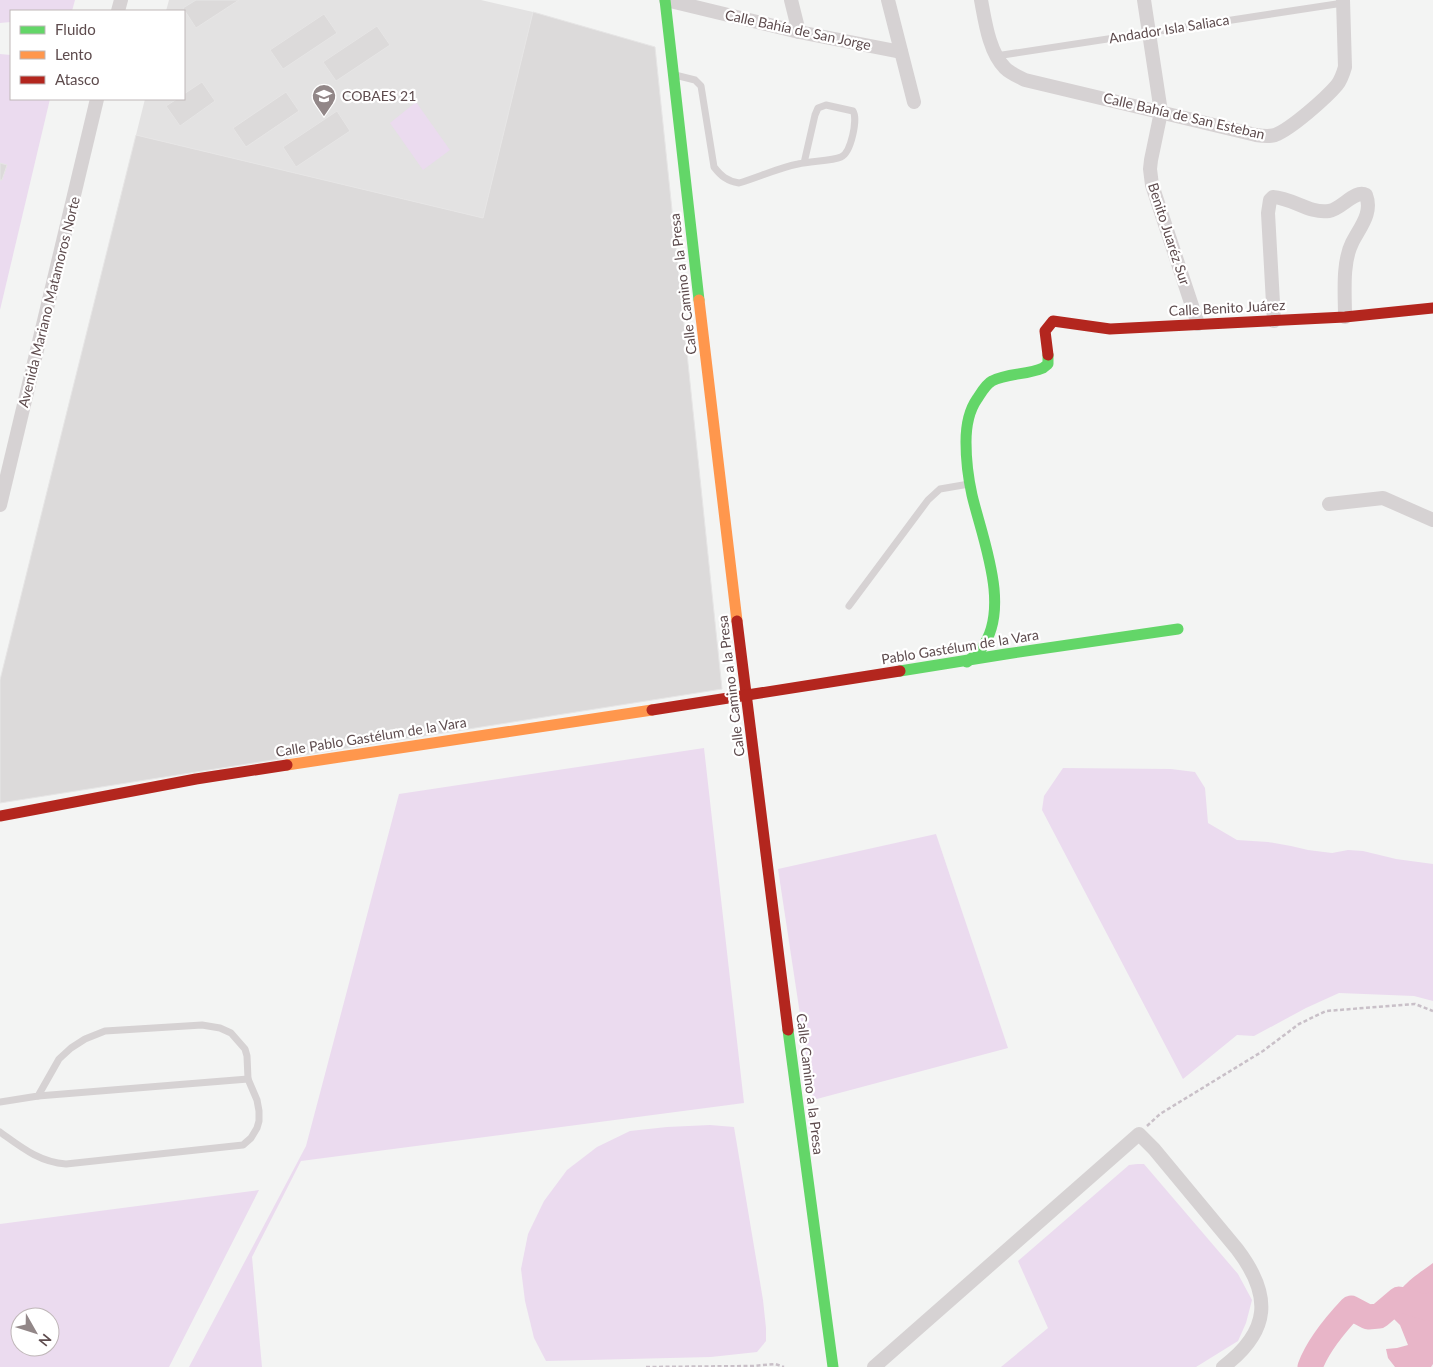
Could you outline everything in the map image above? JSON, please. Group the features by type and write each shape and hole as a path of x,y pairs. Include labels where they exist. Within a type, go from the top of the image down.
{"street":[{"name":"Calle Bahía de San Jorge","path":"665,0 800,32 901,52"},
{"name":"Calle Camino a la Presa","path":"665,0 809,1202 833,1367"},
{"path":"792,0 800,32"},
{"path":"888,0 914,102"},
{"name":"Calle Bahía de San Esteban","path":"980,0 987,30 996,56 1006,69 1025,80 1256,135 1272,136 1303,117 1337,85 1343,74 1345,67 1343,1"},
{"path":"1144,0 1161,112"},
{"name":"Avenida Mariano Matamoros Norte","path":"1,497 97,100"},
{"name":"Benito Juaréz Sur","path":"1161,112 1151,160 1152,185 1198,324"},
{"path":"1274,320 1268,213 1270,200 1273,197 1281,197 1308,208 1330,211 1341,206 1357,194 1362,193 1366,195 1369,207 1347,256 1345,317"},
{"name":"Calle Benito Juárez","path":"969,484 966,419 973,403 990,382 1020,373 1037,371 1047,365 1049,361 1045,331 1053,321 1110,329 1345,317 1433,308"},
{"path":"967,662 983,647 991,630 995,609 988,552 969,484"},
{"path":"1329,504 1383,498 1433,520"},
{"name":"Pablo Gastélum de la Vara","path":"747,696 1178,629"},
{"name":"Calle Pablo Gastélum de la Vara","path":"0,816 196,778 747,696"},
{"path":"874,1367 1139,1134 1154,1149 1237,1249 1248,1264 1256,1282 1262,1302 1255,1334 1238,1356 1223,1367"}],"lane":[{"name":"Andador Isla Saliaca","path":"996,56 1343,1"},
{"path":"673,75 695,80 701,86 714,167 720,175 730,181 739,183 782,168 841,158 845,155 850,144 856,118 853,111 826,105 818,108 804,163"},
{"path":"849,606 928,500 940,489 969,484"},
{"path":"0,1132 35,1156 56,1163 66,1164 243,1145 251,1138 259,1121 257,1100 248,1079 245,1049 231,1033 220,1028 202,1025 105,1031 85,1038 59,1059 38,1096"},
{"path":"0,1102 38,1096 248,1079"}],"path":[{"path":"1139,1134 1160,1114 1263,1051 1299,1024 1326,1011 1415,1004 1433,1012"},
{"path":"646,1367 775,1364 784,1367"}],"shaded area":[{"path":"0,0 75,0 72,10 10,10 10,22 0,23"},
{"name":"COBAES 21","path":"169,0 481,0 533,12 483,218 136,135 145,100 185,100 185,10 166,10"},
{"path":"0,54 10,55 10,100 50,100 0,310"},
{"path":"416,102 450,150 423,170 390,123"},
{"path":"704,748 744,1103 301,1161 252,1257 262,1367 189,1367 306,1146 399,794"},
{"path":"1063,768 1171,769 1195,772 1205,788 1208,823 1237,840 1268,842 1332,853 1348,850 1363,851 1396,859 1433,864 1433,1001 1414,996 1339,993 1306,1008 1254,1036 1237,1035 1183,1079 1042,810 1044,796"},
{"path":"936,834 1008,1048 813,1100 778,869"},
{"path":"710,1125 734,1127 763,1300 766,1341 757,1352 711,1357 546,1361 534,1338 525,1301 521,1269 528,1234 544,1201 567,1170 597,1147 630,1131"},
{"path":"1144,1164 1238,1274 1252,1300 1246,1323 1238,1341 1196,1367 1001,1367 1048,1328 1018,1261 1129,1165"},
{"path":"259,1190 169,1367 0,1367 0,1224"},
{"path":"1433,1263 1433,1364 1431,1367 1395,1367 1388,1358 1386,1349 1408,1345 1400,1325 1393,1318 1395,1300 1399,1292 1411,1279"}],"building":[{"path":"196,0 239,0 196,28 183,8"},
{"path":"533,12 655,47 722,689 0,803 0,680 136,135 483,218"},
{"path":"324,14 337,33 283,69 270,50"},
{"path":"377,26 390,45 336,81 323,62"},
{"path":"202,82 215,101 180,126 166,106 175,100 185,100 185,93"},
{"path":"286,92 299,111 246,147 233,128"},
{"path":"337,111 350,131 296,167 283,147"},
{"path":"0,163 7,165 2,180 0,180"}],"waterway":[{"path":"1310,1367 1322,1343 1351,1308 1368,1317 1379,1316 1399,1299 1427,1308 1433,1304"}],"traffic: fast":[{"path":"665,0 699,300"},
{"path":"967,662 981,649 990,633 994,614 992,573 968,475 966,455 968,419 971,409 990,382 998,378 1043,368 1048,364 1048,355"},
{"path":"900,671 1178,629"},
{"path":"788,1030 833,1367"}],"traffic: slow":[{"path":"699,300 737,621"},
{"path":"287,765 652,710"}],"traffic: jam":[{"path":"1048,355 1045,331 1053,321 1110,329 1345,317 1433,308"},
{"path":"737,621 788,1030"},
{"path":"652,710 900,671"},
{"path":"0,816 196,779 287,765"}],"place":[{"name":"COBAES 21","path":"324,117"}]}
